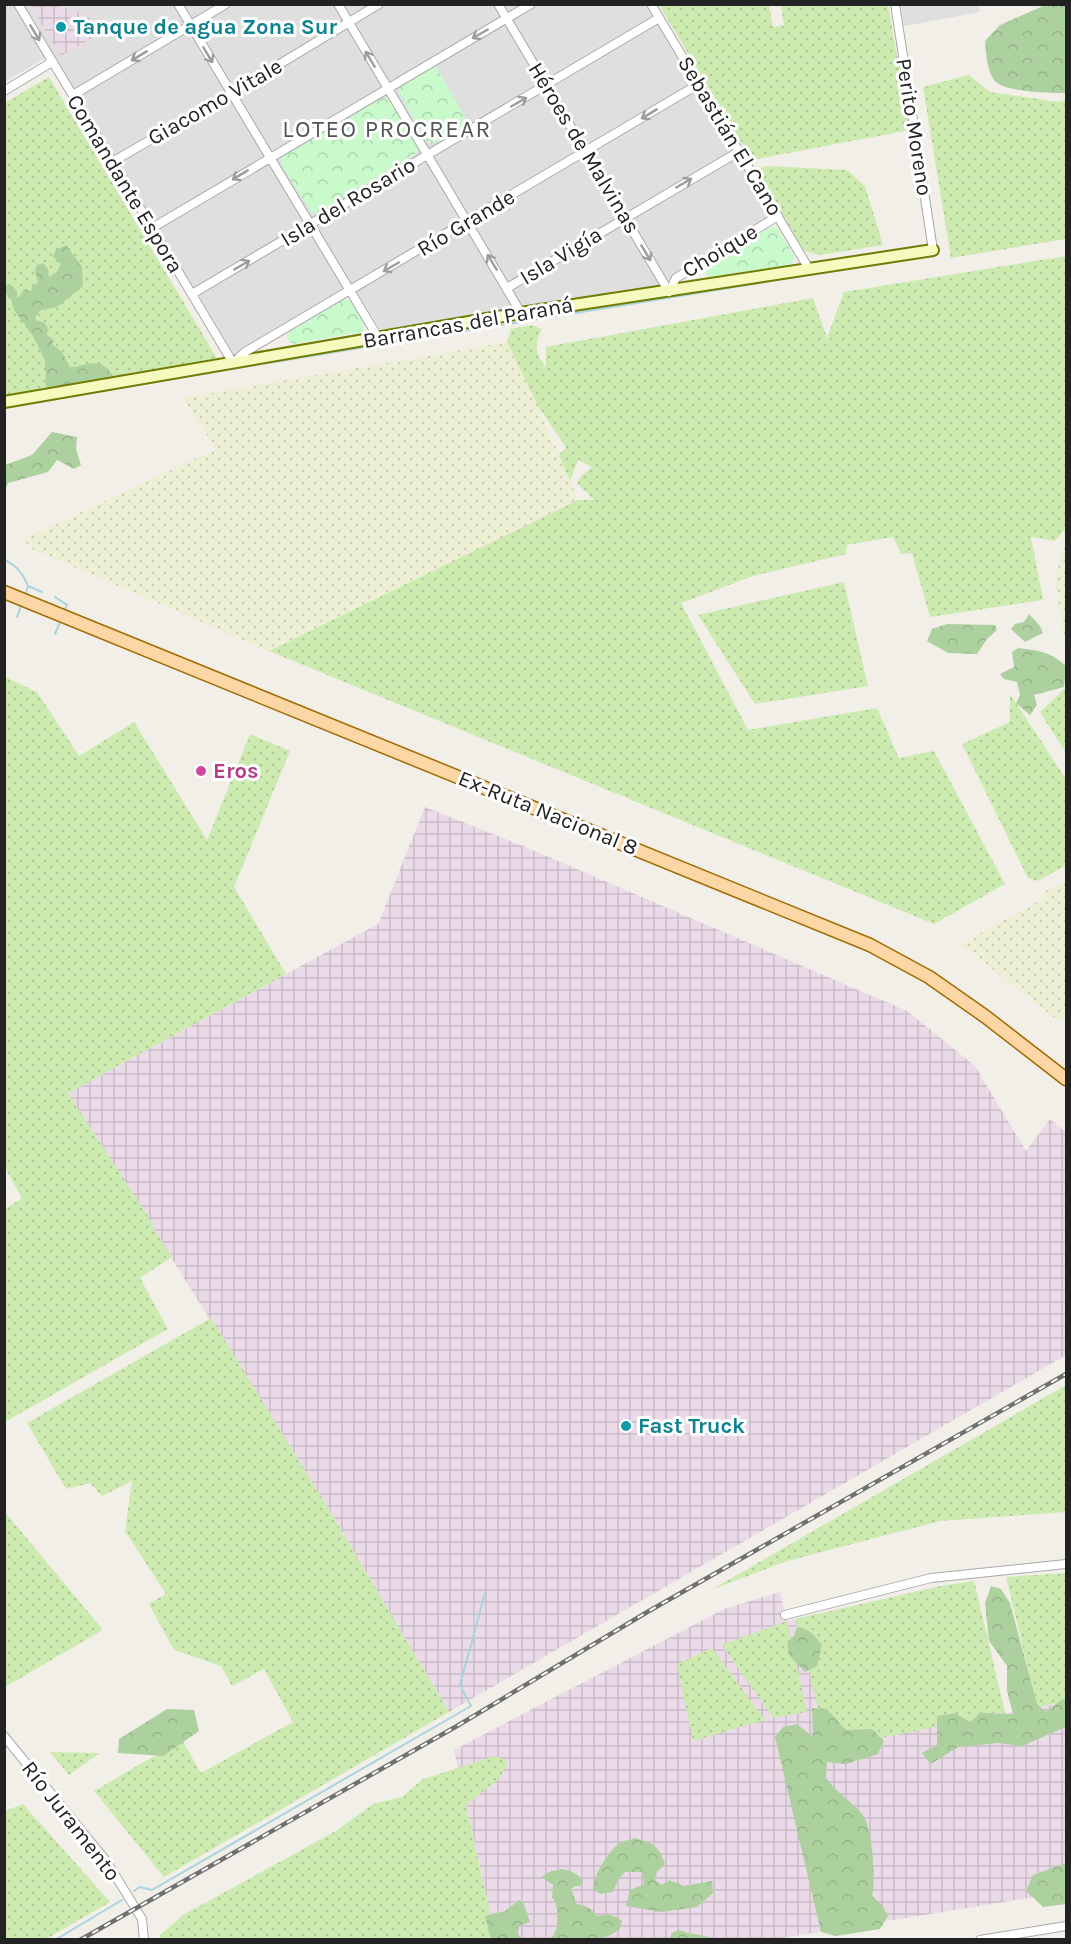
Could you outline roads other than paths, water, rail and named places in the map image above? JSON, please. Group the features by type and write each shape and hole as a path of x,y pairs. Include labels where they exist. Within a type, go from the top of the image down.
{"main road":[{"name":"Ex-Ruta Nacional 8","path":"4,592 870,945 929,977 986,1017 1066,1079"}],"street":[{"name":"Comandante Espora","path":"18,4 233,363"},
{"path":"178,4 379,339"},
{"path":"73,95 226,4"},
{"path":"338,4 521,313"},
{"name":"Giacomo Vitale","path":"112,162 379,4"},
{"name":"Héroes de Malvinas","path":"498,4 669,292"},
{"path":"152,228 531,4"},
{"name":"Sebastián El Cano","path":"651,4 809,268"},
{"name":"Perito Moreno","path":"895,4 933,250"},
{"name":"Isla del Rosario","path":"192,294 659,18"},
{"path":"4,91 52,62"},
{"name":"Río Grande","path":"233,363 245,352 699,84"},
{"name":"Isla Vigía","path":"507,288 740,151"},
{"name":"Choique","path":"669,292 676,278 778,216"},
{"name":"Barrancas del Paraná","path":"4,402 521,313 933,250"},
{"path":"784,1615 931,1578 1066,1564"},
{"name":"Río Juramento","path":"4,1737 107,1862 142,1919 144,1940"},
{"path":"980,1940 1066,1926"}],"waterway":[{"path":"4,407 814,274"},
{"path":"4,560 13,564 22,574 28,586 26,593"},
{"path":"28,586 42,592"},
{"path":"55,597 67,605 65,609"},
{"path":"17,617 21,606"},
{"path":"55,634 60,622"},
{"path":"134,1891 140,1887 152,1890 471,1706 460,1685 485,1593"},
{"path":"55,1940 122,1900"}],"railway":[{"path":"80,1940 457,1726 649,1611 1066,1374"}],"place":[{"name":"Tanque de agua Zona Sur","path":"61,27"},
{"name":"Eros","path":"201,771"},
{"name":"Fast Truck","path":"626,1426"}],"district":[{"name":"LOTEO PROCREAR","path":"387,129"}]}
